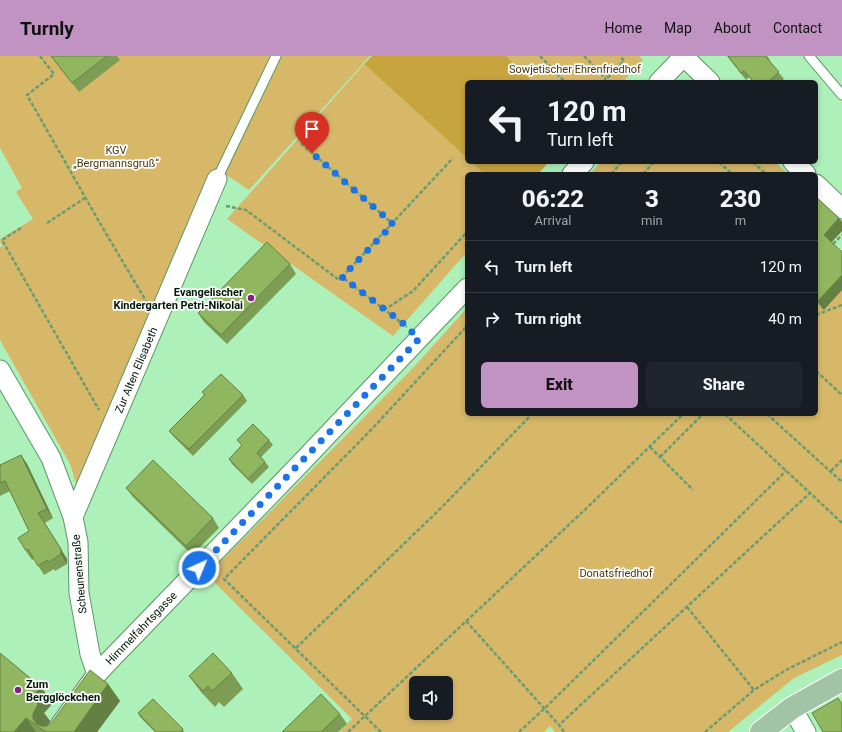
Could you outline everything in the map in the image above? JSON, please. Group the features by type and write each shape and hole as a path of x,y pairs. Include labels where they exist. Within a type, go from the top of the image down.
{"main road":[{"path":"762,732 792,708 842,680"}],"street":[{"path":"661,80 683,56 708,80"},
{"path":"574,172 582,164"},
{"path":"795,164 804,172"},
{"name":"Zur Alten Elisabeth","path":"73,517 218,179"},
{"path":"818,186 842,209"},
{"name":"Himmelfahrtsgasse","path":"55,732 97,674 465,290"},
{"name":"Scheunenstraße","path":"0,370 51,458 73,517 78,542 79,593 90,654 97,674"},
{"path":"792,708 806,732"}],"lane":[{"path":"218,179 276,56"},
{"path":"809,56 842,95"}],"path":[{"path":"40,56 54,74 27,96 157,320"},
{"path":"540,56 563,80"},
{"path":"584,56 603,80"},
{"path":"605,80 624,61 620,56"},
{"path":"301,143 393,224"},
{"path":"236,208 246,210 339,280 393,224 453,158"},
{"path":"613,172 620,164"},
{"path":"645,172 652,164"},
{"path":"721,164 730,172"},
{"path":"755,164 764,172"},
{"path":"47,222 85,198"},
{"path":"21,228 2,240 110,429"},
{"path":"384,310 413,292 465,234"},
{"path":"833,244 842,235"},
{"path":"342,277 404,324 419,339"},
{"path":"818,315 842,305"},
{"path":"382,732 224,579 371,430 465,328"},
{"path":"818,373 842,396"},
{"path":"296,648 441,508 530,416"},
{"path":"348,732 591,504 681,416"},
{"path":"660,457 701,416"},
{"path":"727,416 842,523"},
{"path":"769,416 842,482"},
{"path":"650,447 693,490"},
{"path":"831,471 842,460"},
{"path":"519,732 786,471"},
{"path":"559,725 810,493"},
{"path":"687,607 754,690"},
{"path":"466,621 564,732"},
{"path":"705,732 754,690 786,670 842,642"}],"green space":[{"name":"KGV „Bergmannsgruß“","path":"0,56 270,56 78,490 70,464 0,340 0,247 3,246 0,239 33,219 16,192 22,188 0,148"},
{"path":"282,56 370,56 249,190 225,174"},
{"name":"Sowjetischer Ehrenfriedhof","path":"506,56 639,56 643,60 625,80 531,80"},
{"path":"364,64 465,156 465,164 473,164 482,172 465,172 465,254 393,336 227,219"},
{"path":"599,164 777,164 786,172 592,172"},
{"name":"Donatsfriedhof","path":"818,202 842,224 842,231 830,244 842,255 842,655 794,678 728,732 555,732 550,726 544,732 339,732 352,719 211,579 215,567 413,368 465,310 465,416 818,416"}],"shaded area":[{"path":"372,56 506,56 531,80 465,80 465,156 364,64"},
{"path":"473,164 547,164 540,172 482,172"}],"building":[{"path":"51,56 107,56 72,83"},
{"path":"728,56 765,56 779,72 770,80 752,80 744,71 741,73"},
{"path":"818,199 839,218 824,235 842,252 842,275 818,301"},
{"name":"Evangelischer Kindergarten Petri-Nikolai","path":"267,242 290,264 221,335 198,313"},
{"path":"221,374 243,395 189,449 169,431 205,395 202,392"},
{"path":"253,424 269,440 257,453 265,462 248,479 229,459 242,445 237,440"},
{"path":"21,455 47,509 38,513 61,549 61,554 49,562 47,560 38,566 28,549 26,551 18,538 29,531 5,481 0,483 0,465"},
{"path":"153,460 213,518 186,546 126,488"},
{"path":"0,653 41,687 31,698 38,704 33,714 33,719 37,724 42,726 47,726 52,722 90,670 108,684 74,732 46,732 26,718 14,732 0,732"},
{"path":"213,653 232,673 212,691 208,686 203,691 189,676"},
{"path":"321,694 340,714 321,732 282,732"},
{"path":"838,698 842,704 842,732 823,732 812,713"},
{"path":"153,699 183,729 180,732 156,732 138,713"}],"place":[{"name":"Evangelischer Kindergarten Petri-Nikolai","path":"251,298"},
{"name":"Zum Bergglöckchen","path":"18,690"}],"route":[{"path":"199,568 419,339 404,324 342,277 393,224 312,153"}]}
